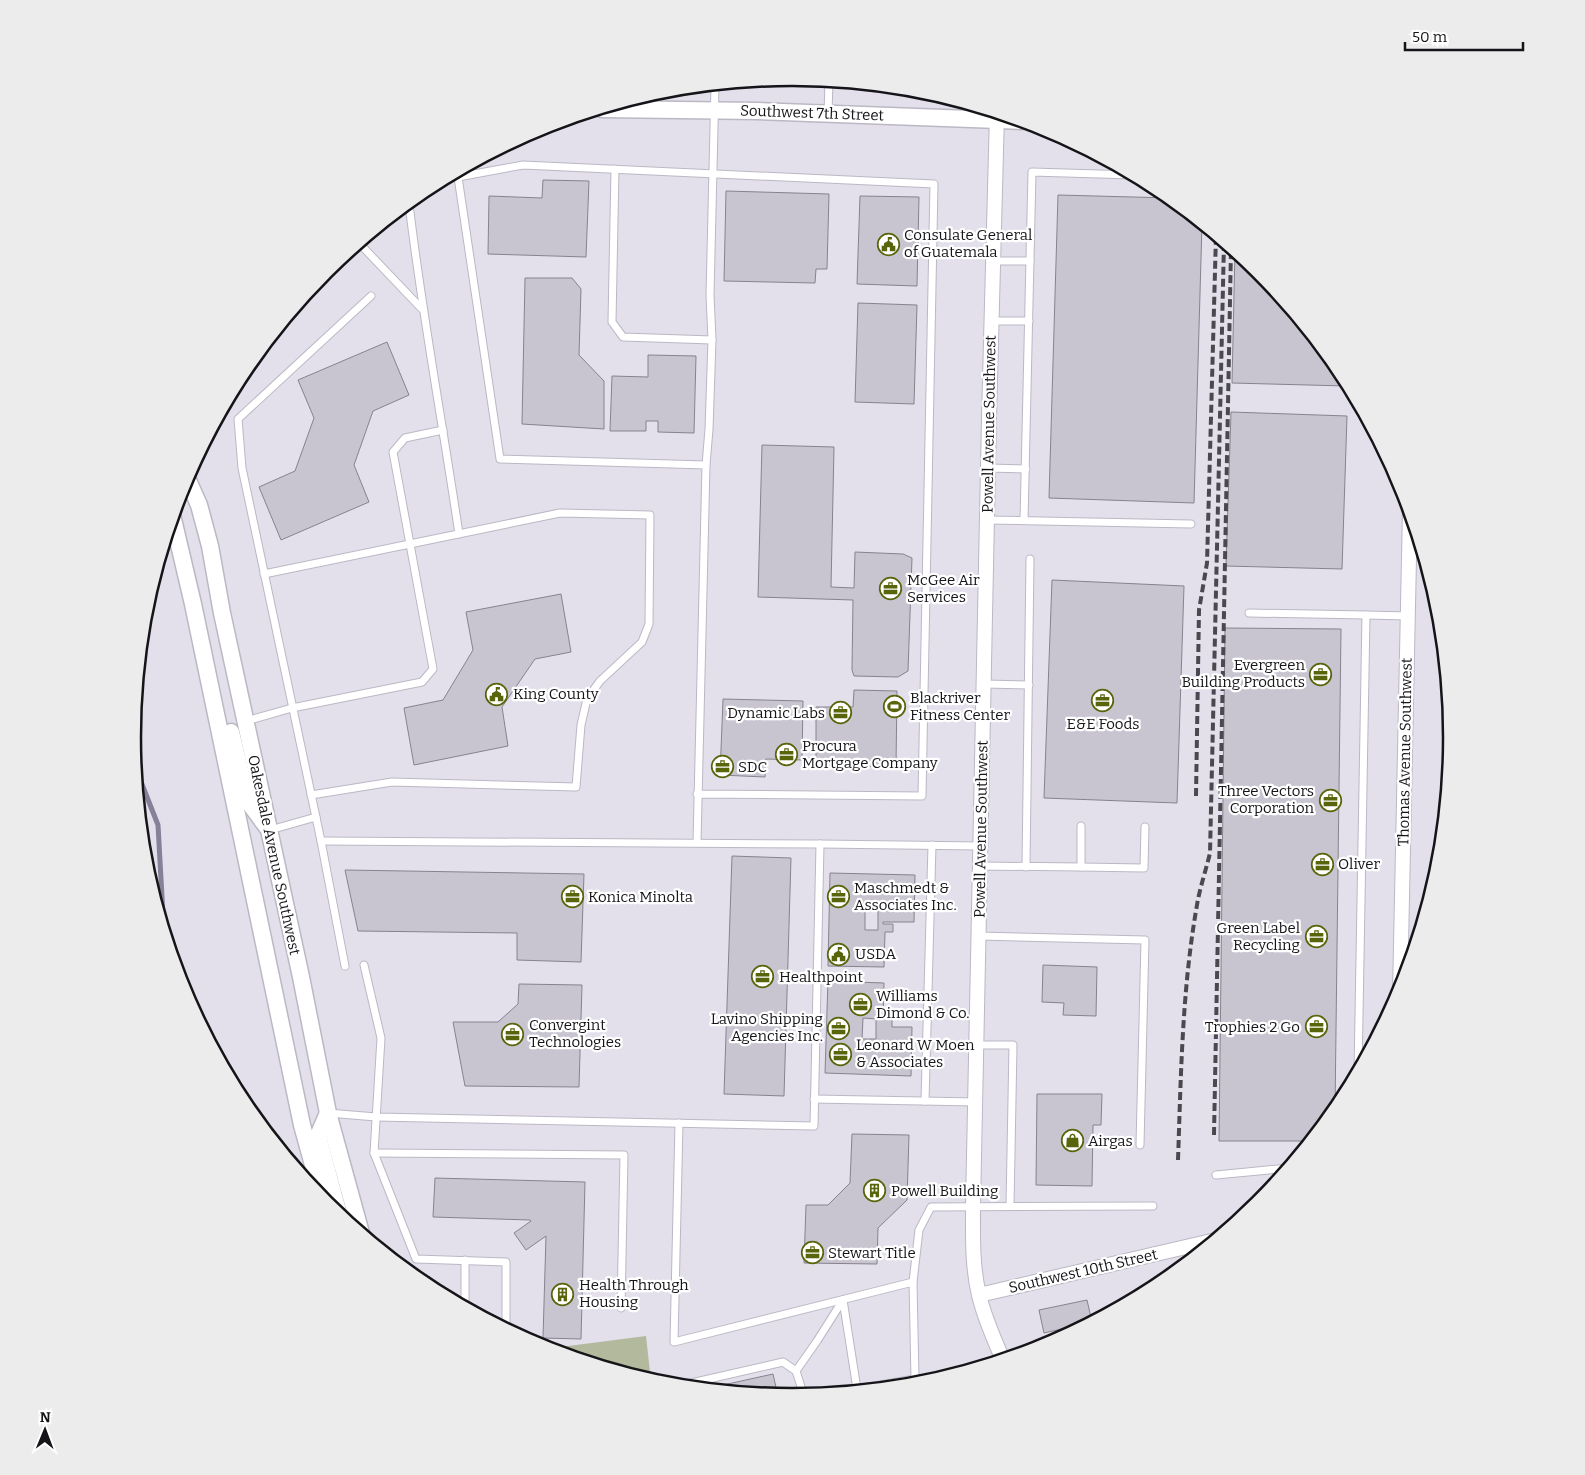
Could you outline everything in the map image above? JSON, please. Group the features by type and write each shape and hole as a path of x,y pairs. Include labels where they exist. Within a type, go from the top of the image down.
{"street":[{"name":"Southwest 7th Street","path":"620,109 989,117"},
{"name":"Powell Avenue Southwest","path":"997,119 973,1206 974,1262 979,1295 990,1330 1001,1354"},
{"name":"Oakesdale Avenue Southwest","path":"191,487 199,505 210,546 222,613 328,1113 358,1222"},
{"name":"Oakesdale Avenue Southwest","path":"176,529 203,651 302,1125 318,1183"},
{"name":"Thomas Avenue Southwest","path":"1401,970 1410,530"},
{"path":"203,651 218,674 247,800 269,830"},
{"path":"328,1113 318,1136 335,1201"},
{"name":"Southwest 10th Street","path":"979,1295 1202,1243"}],"lane":[{"path":"828,88 828,114"},
{"path":"697,843 706,465 712,340 710,295 715,91"},
{"path":"468,173 523,165 934,184 922,796 698,794"},
{"path":"615,169 612,322 623,338 712,340"},
{"path":"1024,520 1032,172 1119,175"},
{"path":"459,179 500,459 706,465"},
{"path":"410,212 422,308 444,430 459,534"},
{"path":"363,248 422,308"},
{"path":"993,261 1030,260"},
{"path":"345,966 321,841 242,468 238,419 371,296"},
{"path":"992,320 1029,322"},
{"path":"246,721 292,708 422,682 432,668 392,452 405,438 444,430"},
{"path":"988,468 1026,469"},
{"path":"264,574 560,513 650,515 649,624 642,642 600,681 588,699 581,726 576,787 392,782 311,795"},
{"path":"987,520 1190,524"},
{"path":"1026,867 1030,560"},
{"path":"1249,613 1408,616"},
{"path":"1358,1059 1366,615"},
{"path":"984,684 1028,685"},
{"path":"269,830 316,817"},
{"path":"1081,867 1082,826"},
{"path":"980,866 1144,868 1145,827"},
{"path":"321,841 980,846"},
{"path":"328,1113 376,1117 814,1126 820,844"},
{"path":"925,1100 932,845"},
{"path":"979,936 1145,940 1140,1145"},
{"path":"364,965 380,1038 374,1153 416,1260 506,1262 506,1323"},
{"path":"977,1045 1013,1044 1010,1206"},
{"path":"814,1099 976,1102"},
{"path":"680,1123 674,1342 913,1282"},
{"path":"374,1153 624,1155 621,1308"},
{"path":"1216,1175 1280,1169"},
{"path":"915,1377 913,1282 919,1230 931,1207 1153,1206"},
{"path":"465,1260 465,1300"},
{"path":"842,1300 856,1385"},
{"path":"796,1371 842,1300"},
{"path":"698,1381 783,1362 796,1371 802,1389"}],"green space":[{"path":"646,1336 650,1373 624,1367 563,1347"}],"building":[{"path":"543,180 589,181 586,257 488,254 489,196 542,198"},
{"path":"726,191 829,194 827,269 816,269 815,283 724,281"},
{"path":"1058,195 1156,198 1202,231 1194,503 1049,498"},
{"path":"860,196 919,197 917,286 857,284"},
{"path":"1235,260 1282,308 1309,341 1340,386 1232,383"},
{"path":"525,278 572,278 581,289 579,355 604,381 604,429 522,424"},
{"path":"858,303 917,305 914,404 855,402"},
{"path":"387,342 409,395 373,411 354,465 369,502 281,540 259,487 295,471 314,418 298,380"},
{"path":"648,355 696,356 694,433 658,432 658,421 646,421 646,431 610,431 612,376 648,377"},
{"path":"1231,412 1347,416 1342,569 1226,566"},
{"path":"762,445 834,447 831,587 854,588 855,552 903,554 912,558 908,671 898,677 854,676 852,670 853,600 758,597"},
{"path":"1052,580 1184,586 1177,803 1044,798"},
{"path":"561,594 571,652 535,659 502,707 508,746 414,765 404,708 443,700 473,650 466,612"},
{"path":"1225,628 1341,629 1335,1097 1303,1141 1219,1141"},
{"path":"854,690 897,691 896,767 816,766 816,707 853,707"},
{"path":"723,699 803,701 802,760 766,759 765,777 720,775"},
{"path":"732,856 791,858 784,1096 724,1094"},
{"path":"345,870 584,874 581,962 517,960 517,933 358,931"},
{"path":"830,873 915,875 914,922 883,922 883,924 893,924 893,932 885,932 884,967 828,966","holes":["865,909 878,910 878,930 865,930"]},
{"path":"1043,965 1097,967 1096,1016 1063,1015 1064,1003 1042,1002"},
{"path":"828,981 884,983 883,1018 892,1018 892,1027 912,1027 911,1076 825,1073","holes":["863,1018 876,1019 876,1039 862,1039"]},
{"path":"519,984 582,985 579,1087 465,1086 453,1022 498,1022 518,1004"},
{"path":"1037,1094 1102,1094 1101,1125 1093,1125 1092,1186 1036,1185"},
{"name":"Powell Building","path":"852,1134 909,1135 907,1200 878,1228 877,1264 804,1263 806,1205 828,1205 850,1183"},
{"name":"Health Through Housing","path":"435,1178 585,1182 581,1339 543,1338 546,1236 526,1250 514,1233 530,1220 433,1217"},
{"path":"1087,1300 1091,1316 1069,1327 1044,1333 1039,1310"},
{"path":"773,1374 776,1388 750,1387 725,1385"}],"waterway":[{"path":"144,789 158,825 162,903"}],"railway":[{"path":"1196,796 1199,610 1207,563 1216,243"},
{"path":"1178,1160 1183,1032 1188,968 1198,898 1210,853 1224,250"},
{"path":"1214,1135 1231,256"}],"place":[{"name":"Consulate General of Guatemala","path":"888,244"},
{"name":"McGee Air Services","path":"891,589"},
{"name":"Evergreen Building Products","path":"1321,674"},
{"name":"King County","path":"497,694"},
{"name":"E&E Foods","path":"1103,701"},
{"name":"Blackriver Fitness Center","path":"894,707"},
{"name":"Dynamic Labs","path":"841,713"},
{"name":"Procura Mortgage Company","path":"786,755"},
{"name":"SDC","path":"722,767"},
{"name":"Three Vectors Corporation","path":"1330,800"},
{"name":"Oliver","path":"1322,864"},
{"name":"Konica Minolta","path":"572,897"},
{"name":"Maschmedt & Associates Inc.","path":"838,897"},
{"name":"Green Label Recycling","path":"1316,937"},
{"name":"USDA","path":"839,954"},
{"name":"Healthpoint","path":"763,977"},
{"name":"Williams Dimond & Co.","path":"860,1005"},
{"name":"Trophies 2 Go","path":"1316,1027"},
{"name":"Lavino Shipping Agencies Inc.","path":"839,1028"},
{"name":"Convergint Technologies","path":"513,1034"},
{"name":"Leonard W Moen & Associates","path":"840,1054"},
{"name":"Airgas","path":"1072,1141"},
{"name":"Powell Building","path":"875,1191"},
{"name":"Stewart Title","path":"812,1253"},
{"name":"Health Through Housing","path":"563,1294"}]}
